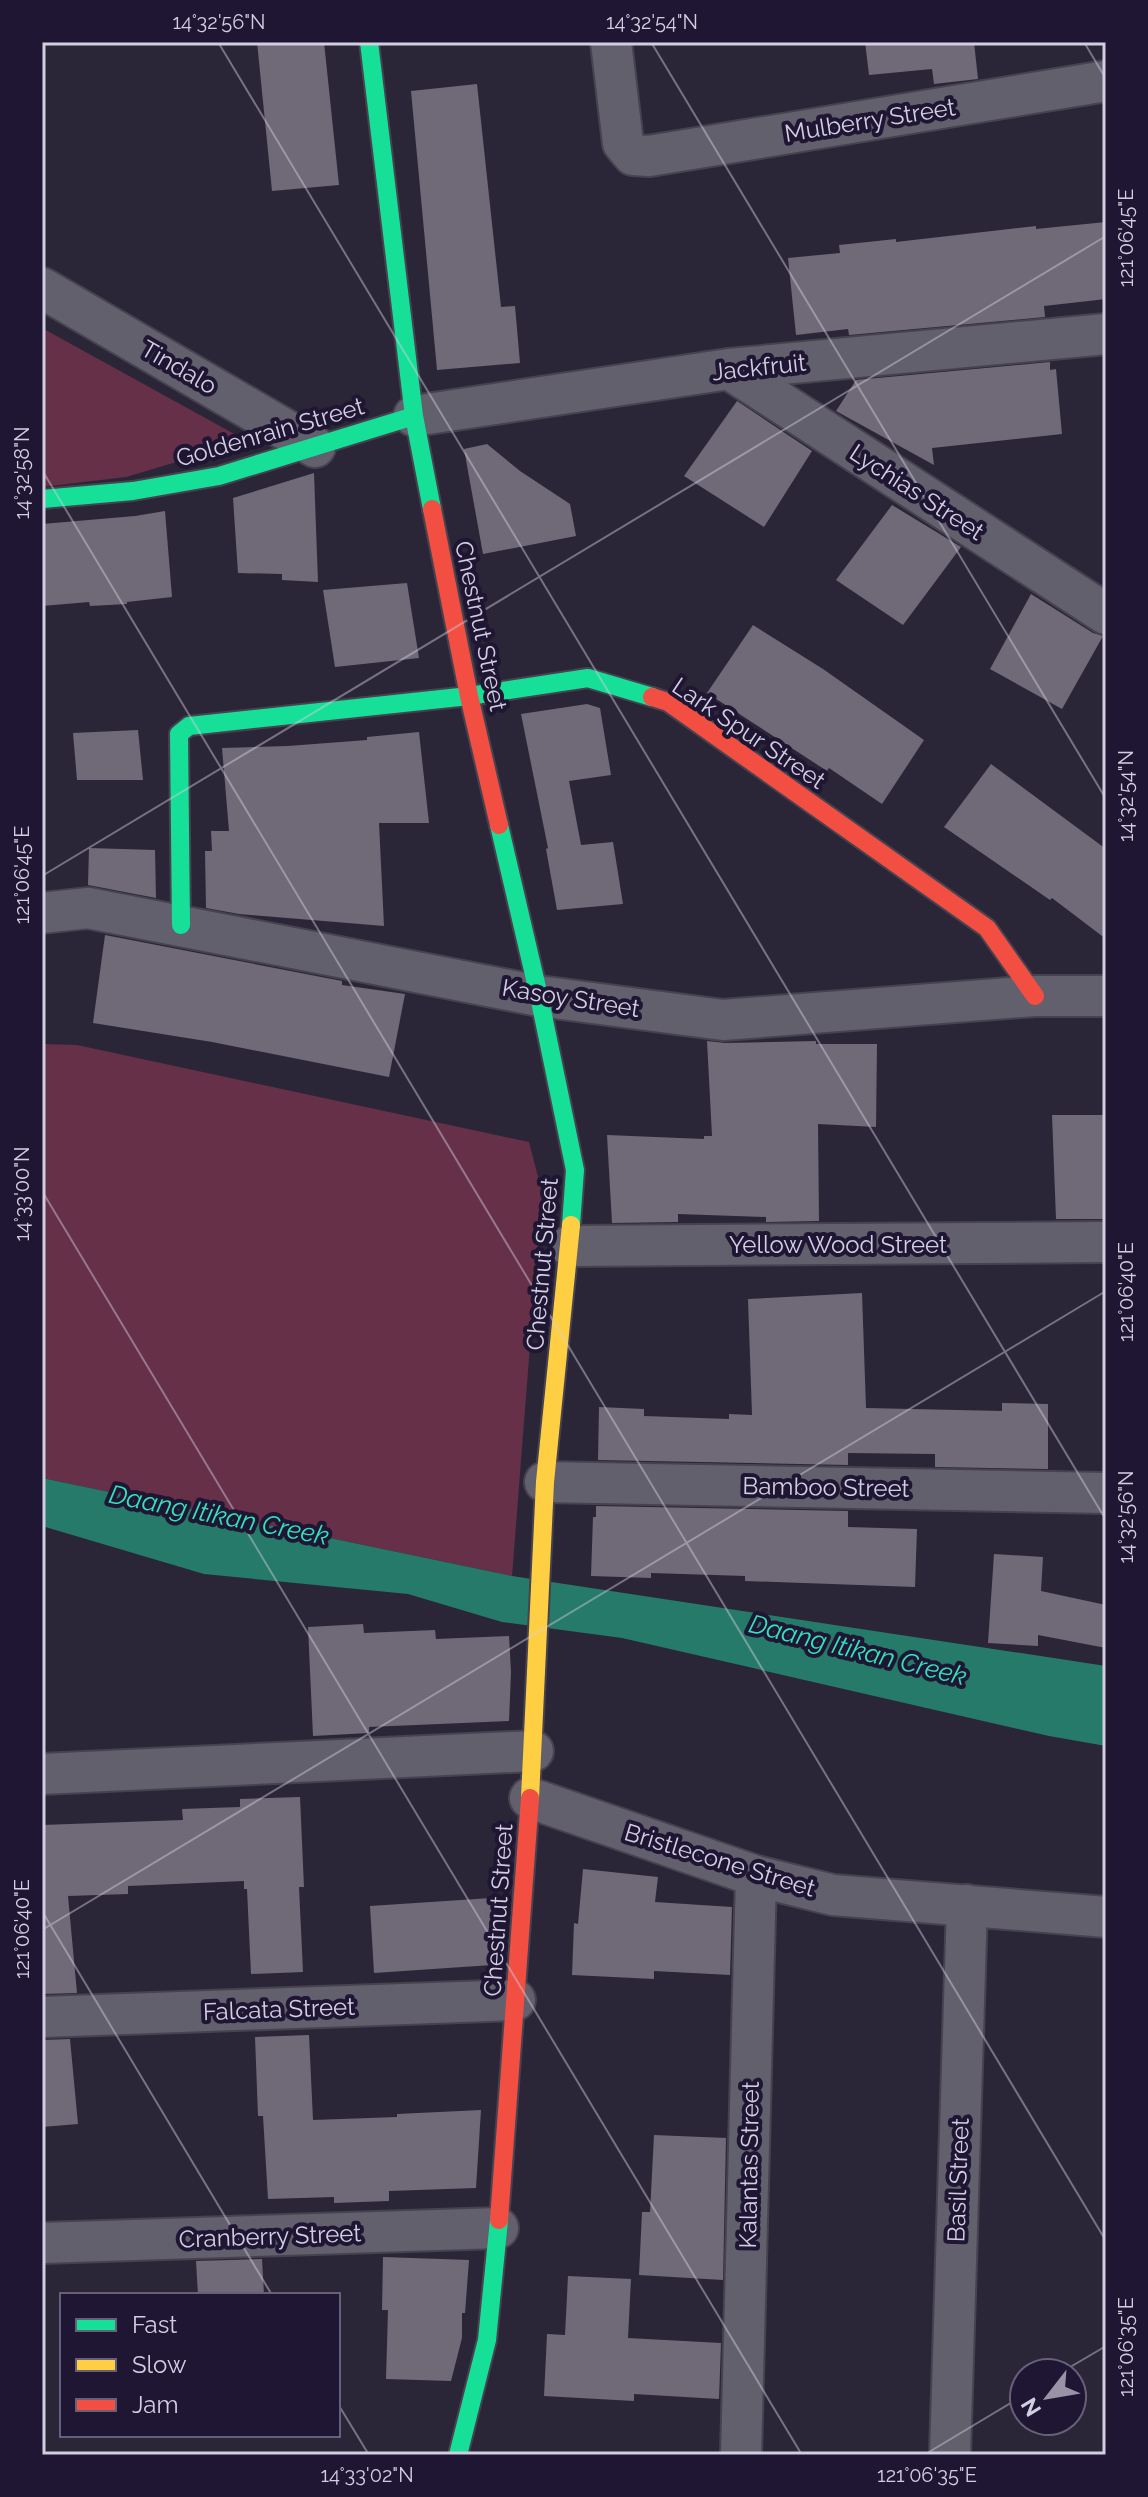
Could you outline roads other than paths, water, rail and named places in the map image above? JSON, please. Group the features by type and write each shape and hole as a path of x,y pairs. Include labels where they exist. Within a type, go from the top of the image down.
{"street":[{"name":"Chestnut Street","path":"369,42 414,416 469,696 539,996 575,1170 545,1482 533,1751 498,2228 487,2340 458,2455"},
{"name":"Mulberry Street","path":"611,42 623,143 633,155 649,156 1106,81"},
{"name":"Tindalo","path":"42,288 315,447"},
{"name":"Jackfruit","path":"414,416 729,369 1106,334"},
{"name":"Lychias Street","path":"729,369 1106,614"},
{"name":"Goldenrain Street","path":"42,499 133,491 219,476 414,416"},
{"name":"Lark Spur Street","path":"181,925 179,734 189,726 469,696 588,678 668,702 987,928 1035,996"},
{"name":"Kasoy Street","path":"42,913 88,908 539,996 723,1020 1035,996 1106,996"},
{"name":"Yellow Wood Street","path":"570,1246 1106,1242"},
{"name":"Bamboo Street","path":"545,1482 1106,1493"},
{"path":"42,1774 533,1751"},
{"name":"Bristlecone Street","path":"530,1798 756,1876 833,1895 1106,1917"},
{"name":"Kalantas Street","path":"741,2455 756,1876"},
{"name":"Basil Street","path":"950,2455 967,1905"},
{"name":"Falcata Street","path":"42,2017 515,2000"},
{"name":"Cranberry Street","path":"42,2243 498,2228"}],"water":[{"name":"Daang Itikan Creek","path":"42,1478 512,1576 1106,1666 1106,1746 1049,1736 622,1638 502,1622 408,1594 204,1574 42,1526"}]}
